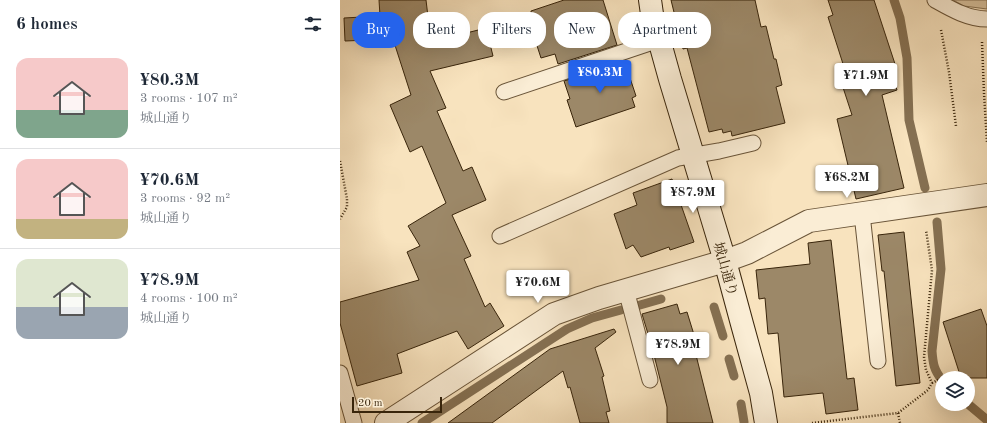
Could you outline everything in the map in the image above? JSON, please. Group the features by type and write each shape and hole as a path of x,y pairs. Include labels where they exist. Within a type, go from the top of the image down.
{"street":[{"name":"城山通り","path":"650,0 653,12"},
{"name":"城山通り","path":"661,48 725,261 761,393 766,423"},
{"path":"386,423 554,314 599,298 725,261 747,253 809,221 987,195"}],"lane":[{"path":"935,0 956,12 984,19"},
{"path":"504,92 635,48"},
{"path":"500,236 678,158 753,144"},
{"path":"862,214 878,361"},
{"path":"626,290 650,380"},
{"path":"340,372 354,423"}],"path":[{"path":"935,0 949,72 956,126"},
{"path":"984,19 984,93 987,142"},
{"path":"340,161 347,199 347,207 340,219"},
{"path":"922,205 932,270 924,357 926,370 932,383"},
{"path":"812,423 898,413 928,390 932,383 935,382"},
{"path":"898,413 900,423"}],"shaded area":[{"path":"953,0 987,0 987,9 964,6"}],"building":[{"path":"379,0 426,0 427,12 413,12 413,48 470,48 470,32 478,30 478,48 491,48 493,56 430,71 446,108 437,111 463,171 472,167 486,200 452,215 471,256 464,259 485,307 490,303 504,326 468,349 457,331 397,354 402,373 357,386 340,323 340,302 419,280 407,252 420,246 408,226 446,203 422,146 410,152 390,105 411,95 396,48 405,48 405,12 380,12"},
{"path":"564,0 603,0 607,12 554,12 554,48 608,48 558,64 555,54 541,58 538,48 546,48 546,12 531,11"},
{"path":"671,0 755,0 761,27 766,26 774,59 776,59 782,85 776,87 785,123 732,136 731,131 723,133 722,129 709,132 687,48 711,48 711,12 674,12"},
{"path":"828,0 874,0 896,67 890,69 897,90 882,95 904,188 856,199 837,119 852,115 837,69 844,67 828,17 833,15"},
{"path":"344,18 352,18 352,41 345,41"},
{"path":"610,22 617,45 610,47"},
{"path":"622,62 625,70 627,69 636,96 632,98 635,107 576,127 567,100 570,99 564,81"},
{"path":"672,179 694,242 670,250 669,247 641,257 633,245 626,249 614,214 637,205 633,193"},
{"path":"904,232 920,383 896,386 884,271 882,271 878,235"},
{"path":"831,240 847,379 854,378 858,410 826,414 823,393 784,397 778,333 768,334 765,298 759,299 756,270 810,264 808,243"},
{"path":"677,304 680,314 687,312 695,338 692,339 713,423 667,423 667,407 642,314"},
{"path":"981,309 987,326 987,378 975,378 975,371 959,371 943,322"},
{"path":"614,329 616,332 595,348 604,376 602,377 610,411 606,412 609,423 580,423 570,387 568,388 563,371 492,423 448,423 550,349"}],"waterway":[{"path":"894,0 900,18 907,58 909,120 925,188"},
{"path":"936,371 932,351 941,269 937,222"},
{"path":"640,305 661,299"},
{"path":"714,307 723,336"},
{"path":"422,423 567,329 592,318 621,310"},
{"path":"729,359 734,376"},
{"path":"741,404 744,422"},
{"path":"975,410 987,420"}]}
